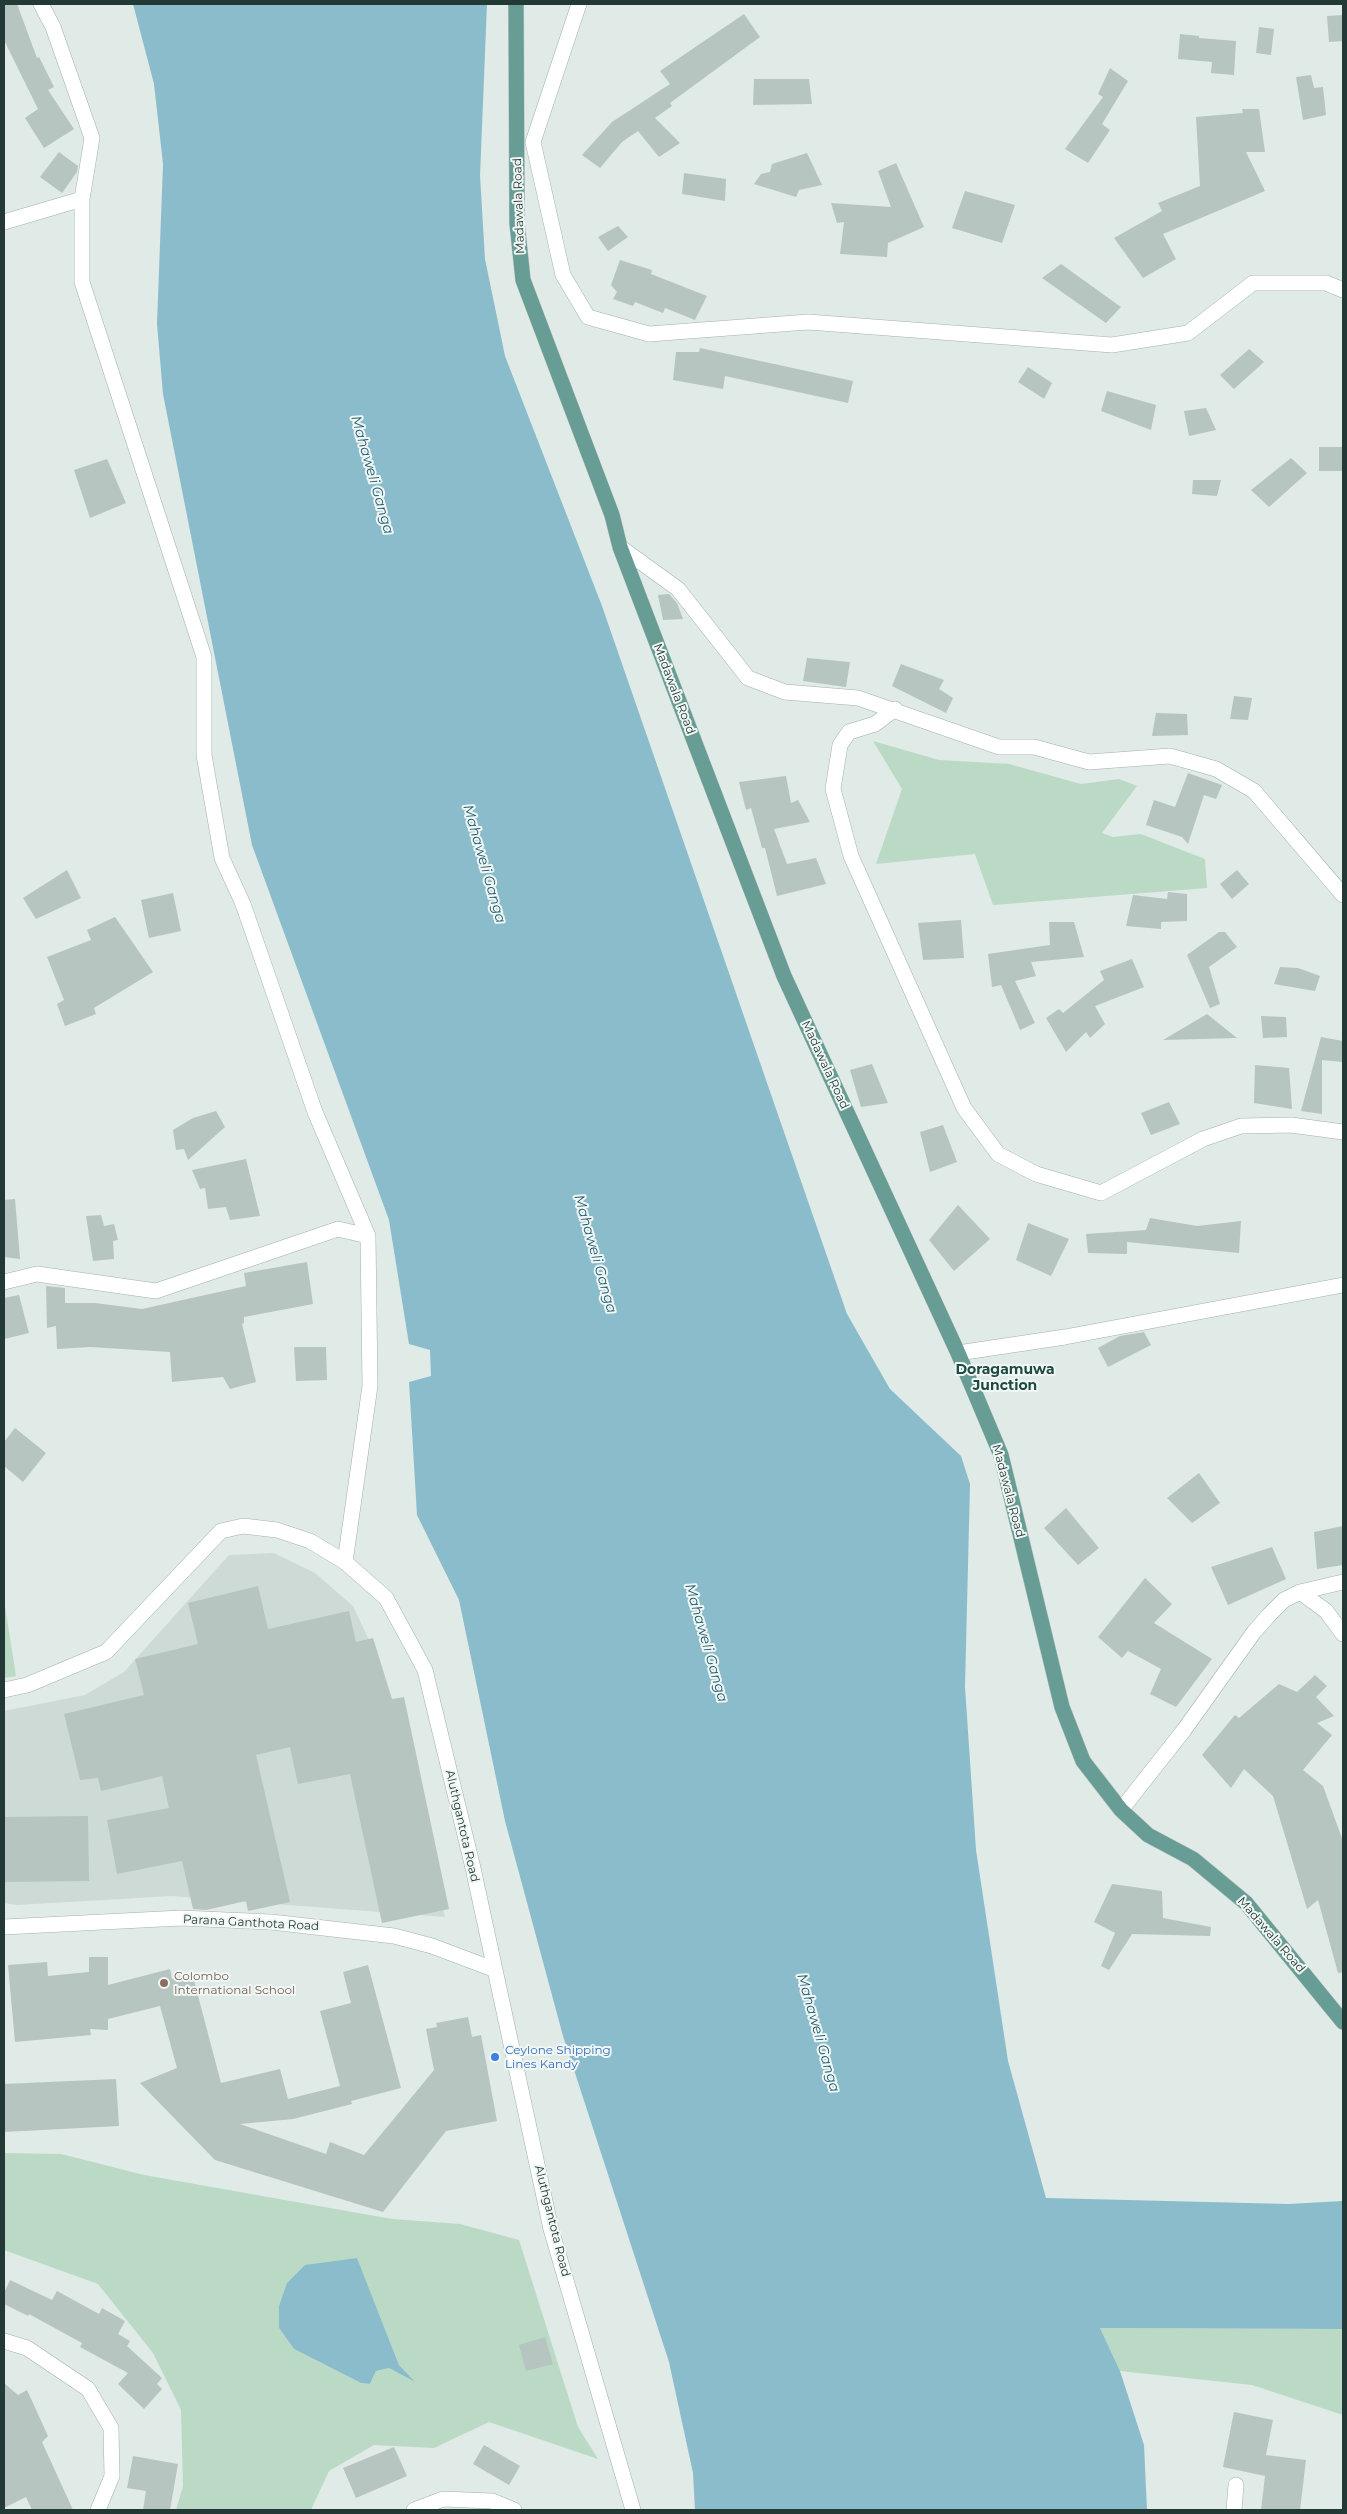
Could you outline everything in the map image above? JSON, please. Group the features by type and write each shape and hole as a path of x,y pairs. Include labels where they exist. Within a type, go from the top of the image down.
{"main road":[{"name":"Madawala Road","path":"516,4 517,223 523,280 609,506 620,547 784,976 958,1353 1001,1455 1062,1708 1083,1761 1121,1810 1148,1835 1192,1859 1246,1903 1343,2022"}],"street":[{"path":"42,4 53,27 92,138 82,198 82,282 204,657 204,755 222,858 243,904 316,1112 368,1236 370,1386 345,1562"},
{"path":"579,4 532,142 563,274 588,317 649,334 808,322 1112,345 1188,333 1253,283 1326,283 1343,290"},
{"path":"4,222 82,198"},
{"path":"620,547 678,589 748,678 785,692 858,698 895,709 998,747 1034,747 1089,762 1170,756 1216,769 1254,791 1343,895"},
{"path":"895,709 875,724 849,732 840,745 833,789 851,856 964,1108 998,1154 1036,1174 1101,1192 1203,1139 1241,1126 1291,1125 1343,1132"},
{"path":"4,1282 37,1274 156,1291 338,1229 368,1236"},
{"path":"958,1353 1064,1336 1343,1285"},
{"name":"Aluthgantota Road","path":"4,1690 27,1685 106,1652 220,1531 242,1526 277,1530 310,1541 345,1562 386,1598 425,1670 473,1868 493,1969 551,2229 633,2510"},
{"path":"1121,1810 1184,1730 1254,1632 1284,1600 1300,1592 1343,1582"},
{"path":"1300,1592 1326,1611 1343,1634"},
{"name":"Parana Ganthota Road","path":"4,1927 180,1918 271,1922 394,1936 432,1946 493,1969"},
{"path":"4,2341 27,2348 88,2389 111,2428 112,2476 98,2510"},
{"path":"1234,2510 1236,2485"},
{"path":"414,2510 443,2499 492,2502 514,2510"}],"shaded area":[{"path":"274,1553 315,1573 353,1606 375,1653 445,1917 171,1896 17,1905 4,1903 4,1711 85,1695 124,1672 229,1555"}],"green space":[{"path":"873,741 939,760 1009,764 1081,784 1119,779 1137,786 1102,833 1113,837 1141,834 1205,859 1207,888 993,905 975,854 876,864 902,789"},
{"path":"4,1600 16,1676 4,1678"},
{"path":"4,2153 61,2154 144,2175 392,2219 460,2224 519,2240 578,2427 598,2459 489,2422 434,2448 374,2445 329,2471 311,2510 176,2510 183,2486 181,2410 153,2353 98,2284 4,2250","holes":["357,2259 399,2365 413,2381 389,2368 376,2371 370,2384 361,2383 294,2349 279,2328 279,2306"]},
{"path":"1100,2328 1343,2329 1343,2415 1252,2385 1120,2371"}],"water":[{"name":"Mahaweli Ganga","path":"133,4 487,4 480,176 485,259 505,356 602,606 847,1314 890,1389 961,1456 970,1484 965,1687 976,1850 1008,2061 1046,2198 1288,2204 1343,2201 1343,2329 1100,2328 1120,2371 1144,2445 1147,2510 695,2510 693,2473 669,2362 563,2036 505,1821 459,1600 417,1515 409,1382 431,1376 430,1350 409,1344 389,1220 252,845 163,394 157,324 163,164 154,84"},
{"path":"357,2258 399,2365 415,2382 389,2368 376,2371 370,2384 361,2383 294,2349 279,2328 279,2306 287,2283 305,2265"}],"building":[{"path":"4,4 17,4 37,58 39,57 54,87 48,90 74,129 44,148 25,118 38,109 4,40"},
{"path":"744,14 760,37 670,103 672,106 655,118 680,143 659,157 638,131 622,142 600,168 582,155 612,122 670,84 660,71"},
{"path":"1343,15 1343,41 1329,42 1327,16"},
{"path":"1259,27 1274,29 1271,55 1256,53"},
{"path":"1180,34 1199,36 1199,38 1236,41 1234,75 1211,73 1212,62 1178,59"},
{"path":"1110,68 1128,81 1102,124 1110,130 1088,163 1065,149 1103,97 1098,94"},
{"path":"1311,75 1314,88 1323,87 1326,115 1303,120 1296,77"},
{"path":"754,79 809,79 812,104 753,105"},
{"path":"1242,109 1259,109 1265,152 1246,152 1265,191 1163,234 1176,259 1143,278 1114,238 1162,211 1158,203 1200,186 1196,117 1243,113"},
{"path":"59,152 78,166 77,172 62,193 40,177"},
{"path":"807,153 822,185 799,190 796,197 754,184 761,174 770,172 772,164"},
{"path":"896,163 924,227 888,243 887,257 840,254 844,222 837,223 831,203 891,207 878,171"},
{"path":"684,173 726,179 725,201 682,194"},
{"path":"965,191 1015,205 1002,243 952,228"},
{"path":"618,226 628,237 608,251 598,237"},
{"path":"620,260 652,270 651,274 707,296 695,320 665,308 663,313 635,302 633,306 613,299 617,292 611,285"},
{"path":"1061,264 1121,307 1106,323 1042,278"},
{"path":"700,348 853,381 848,403 725,376 723,389 673,380 676,352 699,352"},
{"path":"1249,349 1264,362 1234,389 1220,375"},
{"path":"1028,367 1052,383 1044,399 1018,382"},
{"path":"1107,391 1156,405 1151,430 1101,411"},
{"path":"1206,408 1216,430 1189,436 1184,411"},
{"path":"1319,447 1343,447 1343,471 1319,471"},
{"path":"1291,458 1307,473 1269,507 1251,490"},
{"path":"107,459 126,503 90,518 74,470"},
{"path":"1193,480 1221,480 1217,496 1192,494"},
{"path":"669,594 677,603 683,619 663,620 658,595"},
{"path":"807,658 850,662 846,687 803,681"},
{"path":"901,664 944,680 939,689 953,698 946,713 892,686"},
{"path":"1234,696 1252,698 1248,720 1230,719"},
{"path":"1156,713 1187,714 1188,735 1152,736"},
{"path":"1188,773 1222,785 1216,799 1204,795 1188,844 1182,837 1146,825 1154,800 1175,807"},
{"path":"786,776 791,803 798,800 810,822 774,829 787,864 816,858 826,884 777,896 765,848 762,848 751,808 746,810 739,782"},
{"path":"67,870 81,898 36,919 23,898"},
{"path":"1237,870 1249,884 1232,899 1220,884"},
{"path":"1168,892 1187,894 1187,921 1161,922 1161,929 1126,926 1133,895 1167,899"},
{"path":"173,893 181,931 149,938 141,900"},
{"path":"115,917 153,972 94,1008 96,1014 65,1026 57,1004 64,1000 47,957 91,940 87,930"},
{"path":"961,920 964,958 923,960 918,923"},
{"path":"1049,922 1074,922 1084,957 1031,962 1036,976 1015,981 1035,1023 1020,1030 1001,985 992,987 988,954 1050,945"},
{"path":"1219,932 1225,932 1237,947 1209,967 1220,1004 1210,1008 1187,955"},
{"path":"1132,959 1144,987 1095,1006 1105,1024 1090,1038 1086,1032 1066,1052 1046,1018 1059,1009 1063,1013 1104,980 1100,971"},
{"path":"1280,967 1298,968 1320,976 1315,991 1274,984"},
{"path":"1207,1014 1237,1038 1163,1040"},
{"path":"1261,1016 1286,1017 1287,1037 1263,1038"},
{"path":"1321,1037 1343,1041 1343,1062 1322,1060 1322,1114 1301,1111"},
{"path":"872,1064 888,1103 861,1107 850,1070"},
{"path":"1255,1065 1289,1068 1292,1109 1254,1103"},
{"path":"1169,1102 1180,1124 1151,1135 1141,1113"},
{"path":"216,1111 225,1127 188,1160 184,1149 176,1150 173,1130 193,1118"},
{"path":"943,1125 957,1162 930,1172 920,1132"},
{"path":"246,1159 260,1216 230,1220 226,1207 208,1209 205,1188 200,1189 192,1170"},
{"path":"15,1199 20,1259 4,1257 4,1200"},
{"path":"958,1205 990,1239 954,1271 929,1240"},
{"path":"101,1215 104,1226 114,1224 118,1240 113,1241 114,1259 93,1261 86,1216"},
{"path":"1150,1218 1197,1226 1241,1221 1239,1253 1127,1242 1127,1254 1088,1253 1086,1234 1146,1230"},
{"path":"1028,1223 1069,1239 1051,1276 1016,1260"},
{"path":"307,1262 313,1304 244,1317 244,1323 242,1324 256,1382 230,1389 223,1377 172,1382 170,1352 90,1347 57,1349 56,1326 47,1328 46,1286 65,1288 65,1303 95,1303 142,1309 246,1286 244,1273"},
{"path":"19,1295 29,1333 4,1339 4,1298"},
{"path":"1144,1332 1151,1345 1108,1367 1098,1348 1120,1336"},
{"path":"294,1347 326,1347 327,1380 296,1381"},
{"path":"15,1428 46,1453 23,1482 4,1466 4,1442"},
{"path":"1199,1473 1220,1503 1192,1523 1167,1498"},
{"path":"1066,1508 1099,1548 1078,1565 1044,1528"},
{"path":"1343,1526 1343,1565 1317,1569 1314,1532"},
{"path":"1272,1547 1286,1579 1228,1605 1211,1567"},
{"path":"1145,1578 1172,1604 1154,1623 1212,1659 1176,1707 1150,1694 1161,1669 1128,1651 1122,1658 1098,1637"},
{"path":"258,1586 268,1629 349,1611 356,1642 373,1638 392,1699 404,1697 449,1909 382,1923 350,1774 298,1784 290,1747 256,1755 290,1902 248,1911 246,1901 206,1910 193,1909 182,1861 117,1874 107,1820 169,1808 162,1776 101,1791 98,1778 80,1780 64,1714 144,1695 135,1659 198,1644 188,1603"},
{"path":"1315,1675 1327,1686 1316,1697 1334,1716 1317,1723 1332,1735 1303,1770 1323,1786 1343,1841 1343,1972 1338,1973 1318,1900 1307,1909 1273,1796 1244,1769 1231,1788 1202,1755 1235,1715 1239,1718 1279,1684 1297,1692"},
{"path":"88,1816 89,1881 4,1882 4,1817"},
{"path":"1112,1884 1162,1891 1163,1918 1211,1927 1210,1936 1132,1934 1109,1970 1101,1966 1115,1933 1094,1922"},
{"path":"89,1957 108,1957 108,1985 170,1969 172,1979 192,1973 221,2083 280,2069 288,2099 340,2086 320,2011 351,2003 343,1972 368,1965 401,2088 351,2101 352,2104 293,2119 240,2124 326,2154 330,2142 364,2155 434,2070 426,2029 437,2027 436,2023 468,2017 472,2037 481,2035 497,2121 446,2131 383,2212 215,2160 140,2083 177,2068 160,2006 108,2019 108,2030 90,2029 91,2035 15,2042 8,1965 47,1962 48,1976 89,1972"},
{"path":"116,2079 119,2126 4,2132 4,2084"},
{"path":"10,2280 52,2300 57,2291 99,2314 102,2308 125,2321 118,2334 130,2341 127,2346 162,2378 157,2384 162,2389 144,2409 118,2384 128,2373 80,2347 82,2343 29,2314 28,2316 4,2304 4,2293"},
{"path":"545,2337 553,2364 526,2371 519,2345"},
{"path":"4,2383 18,2395 27,2390 48,2436 42,2442 73,2510 32,2510 26,2497 4,2508"},
{"path":"1234,2412 1273,2420 1266,2455 1306,2460 1300,2510 1261,2510 1265,2476 1223,2467"},
{"path":"484,2445 520,2466 509,2485 473,2464"},
{"path":"394,2447 407,2476 356,2498 343,2468"},
{"path":"133,2456 178,2464 170,2510 143,2510 146,2491 127,2488"}],"place":[{"name":"Colombo International School","path":"164,1983"},
{"name":"Ceylone Shipping Lines Kandy","path":"495,2057"}],"district":[{"name":"Doragamuwa Junction","path":"1005,1378"}]}
